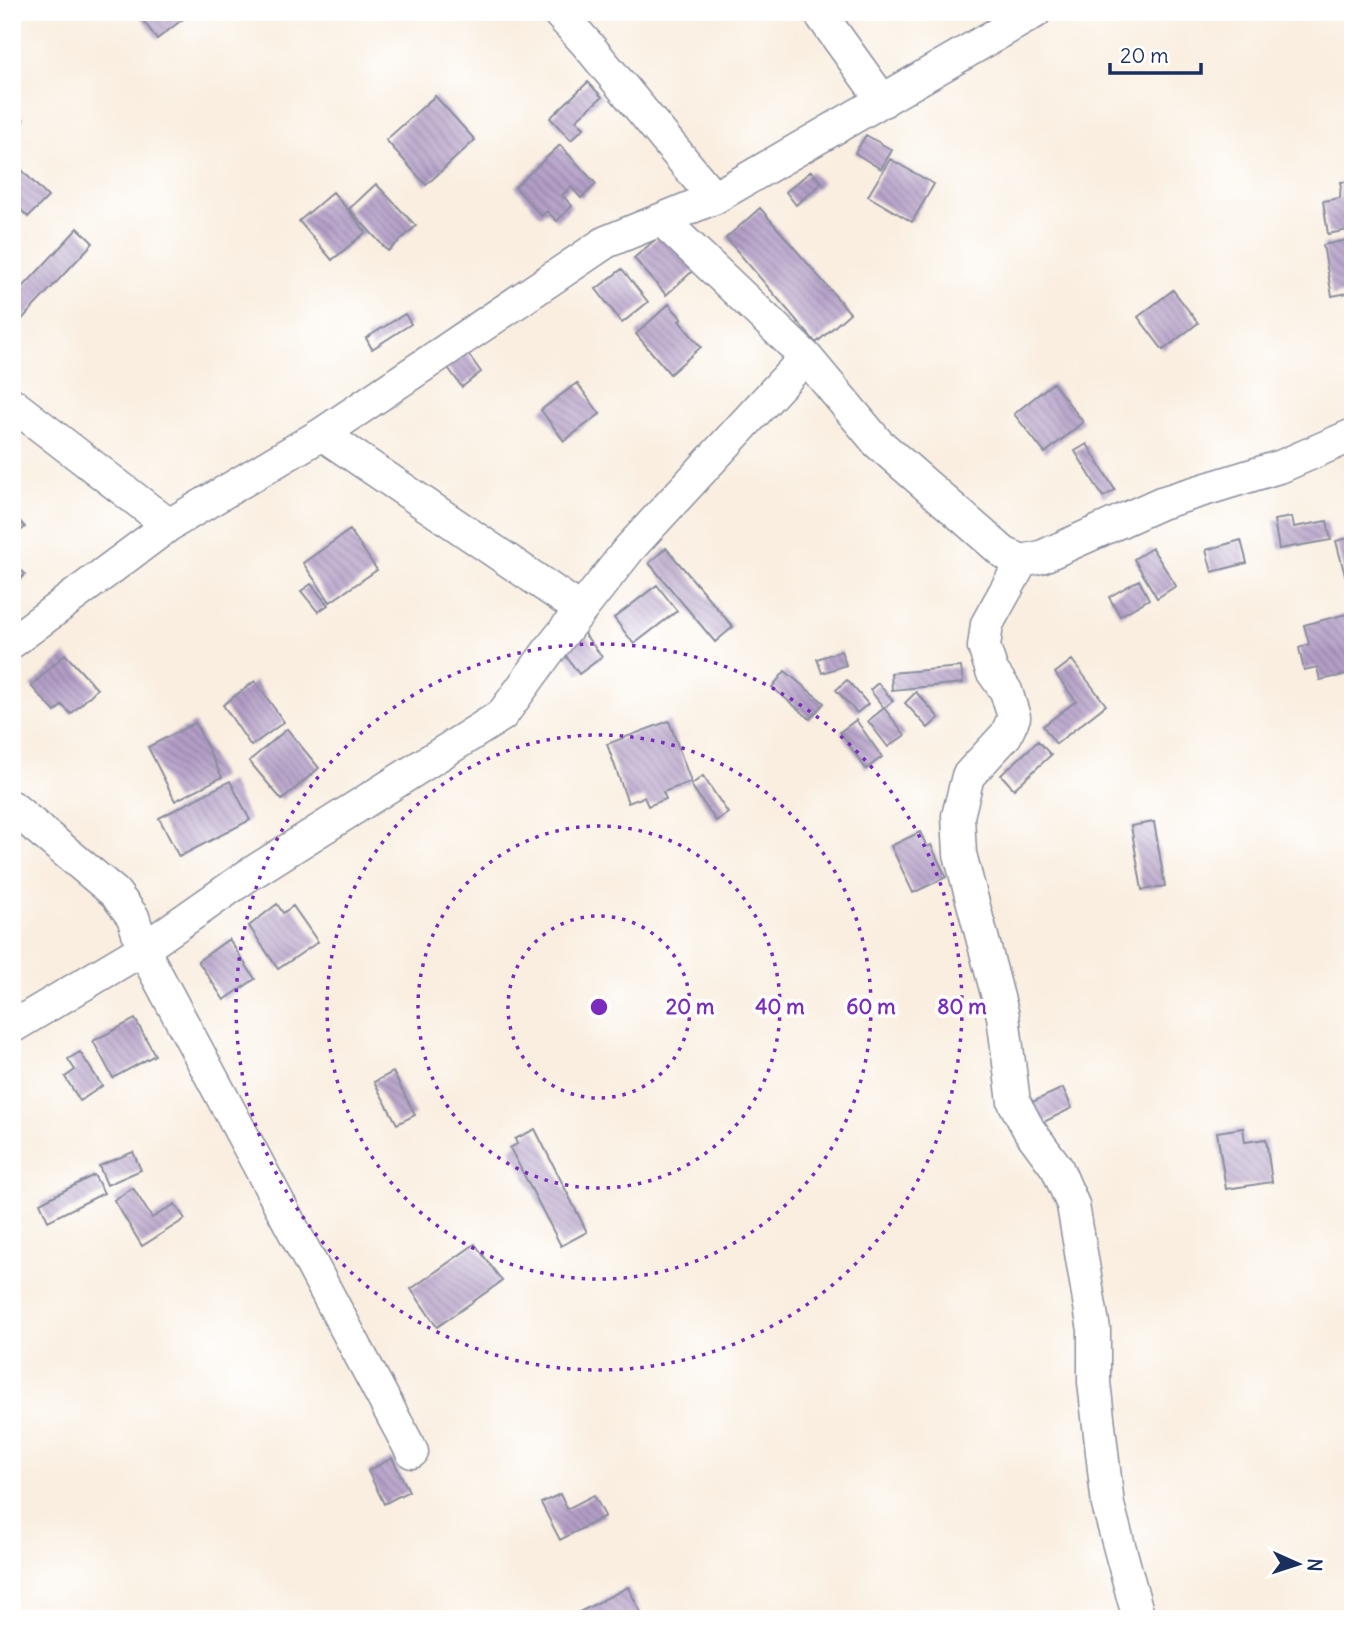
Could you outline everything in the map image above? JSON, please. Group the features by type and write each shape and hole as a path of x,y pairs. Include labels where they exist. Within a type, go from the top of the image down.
{"street":[{"path":"558,12 714,198"},
{"path":"819,12 883,101"},
{"path":"12,642 169,525 322,434 606,242 714,198 1035,12"},
{"path":"663,221 806,357 878,443 1004,553 1022,561 1041,557 1161,503 1282,467 1353,435"},
{"path":"12,1027 144,949 247,876 502,715 629,549 806,357"},
{"path":"12,404 169,525"},
{"path":"322,434 581,610"},
{"path":"1022,561 987,624 984,647 992,671 1006,691 1013,717 1006,735 968,776 958,816 960,854 1003,1016 1014,1102 1029,1130 1057,1168 1073,1205 1094,1330 1094,1382 1108,1505 1139,1619"},
{"path":"12,807 115,893 133,917 144,949 412,1452"}],"building":[{"path":"137,12 192,12 157,39"},
{"path":"588,82 602,97 576,120 584,128 571,140 550,118"},
{"path":"435,96 475,140 426,185 386,140"},
{"path":"12,106 23,119 12,128"},
{"path":"866,135 892,150 881,169 855,153"},
{"path":"560,145 596,184 581,198 571,187 562,195 572,206 557,221 547,211 541,216 515,187"},
{"path":"890,159 934,184 912,222 868,196"},
{"path":"12,160 48,197 28,217 12,201"},
{"path":"811,171 822,183 796,205 786,192"},
{"path":"1353,181 1353,229 1328,234 1323,201 1340,198 1341,182"},
{"path":"376,184 416,226 388,251 349,209"},
{"path":"333,192 366,232 332,260 299,221"},
{"path":"760,208 850,313 816,343 726,238"},
{"path":"78,228 93,243 12,330 12,299"},
{"path":"665,231 696,268 666,295 634,258"},
{"path":"1353,239 1353,292 1332,296 1323,245"},
{"path":"622,269 648,302 622,323 596,289"},
{"path":"1173,290 1198,323 1163,350 1138,317"},
{"path":"669,304 682,319 679,321 701,347 670,374 636,334"},
{"path":"405,314 411,324 372,349 366,338"},
{"path":"464,348 481,372 462,387 444,362"},
{"path":"577,383 600,414 564,441 541,410"},
{"path":"1053,383 1083,422 1045,453 1014,414"},
{"path":"1087,444 1115,490 1103,497 1075,451"},
{"path":"12,513 25,527 12,539"},
{"path":"1292,517 1294,527 1327,521 1331,540 1279,549 1274,520"},
{"path":"350,530 377,570 330,602 303,563"},
{"path":"1353,537 1353,601 1352,602 1336,541"},
{"path":"1241,540 1247,563 1212,572 1206,550"},
{"path":"666,548 733,627 715,642 649,563"},
{"path":"1152,548 1176,586 1157,598 1134,559"},
{"path":"12,563 25,574 14,586 12,584"},
{"path":"1139,580 1149,599 1120,616 1109,597"},
{"path":"311,584 328,605 318,612 301,591"},
{"path":"657,585 677,611 634,644 614,618"},
{"path":"1350,613 1353,625 1353,673 1320,680 1317,667 1304,670 1299,648 1309,644 1304,625"},
{"path":"583,632 602,657 579,674 561,649"},
{"path":"841,651 846,665 822,673 817,659"},
{"path":"65,654 97,689 71,714 62,705 55,712 31,686"},
{"path":"1072,660 1106,705 1056,744 1043,726 1076,701 1055,673"},
{"path":"961,667 963,683 892,690 891,673"},
{"path":"785,671 824,703 810,719 772,687"},
{"path":"847,680 868,704 857,713 836,690"},
{"path":"255,681 284,722 251,746 223,705"},
{"path":"878,683 893,701 884,708 870,690"},
{"path":"916,692 939,718 928,728 905,703"},
{"path":"884,708 905,735 888,747 868,721"},
{"path":"856,720 882,757 866,769 840,732"},
{"path":"669,721 691,782 663,792 666,799 648,806 644,797 628,803 607,744"},
{"path":"195,723 222,777 175,801 148,747"},
{"path":"287,729 319,768 282,800 249,761"},
{"path":"1038,741 1051,755 1014,789 1001,775"},
{"path":"703,776 728,813 716,821 691,785"},
{"path":"230,781 250,820 179,857 159,818"},
{"path":"1154,822 1165,886 1142,890 1131,826"},
{"path":"920,832 927,847 931,845 946,877 913,893 891,846"},
{"path":"277,904 283,913 293,906 318,942 278,969 249,926"},
{"path":"229,939 255,979 224,1000 198,961"},
{"path":"135,1019 155,1055 113,1078 93,1041"},
{"path":"80,1052 102,1086 80,1101 65,1077 75,1070 68,1059"},
{"path":"393,1072 415,1115 397,1124 374,1082"},
{"path":"1063,1088 1072,1108 1040,1124 1030,1103"},
{"path":"1243,1128 1245,1142 1266,1139 1272,1182 1226,1189 1217,1132"},
{"path":"535,1129 587,1232 561,1246 510,1148 517,1144 515,1139"},
{"path":"133,1152 141,1170 107,1185 99,1166"},
{"path":"94,1175 104,1193 48,1221 40,1203"},
{"path":"133,1188 152,1218 175,1204 185,1219 142,1246 114,1200"},
{"path":"475,1244 502,1281 437,1327 411,1289"},
{"path":"392,1458 409,1491 384,1504 368,1471"},
{"path":"560,1494 567,1509 594,1495 605,1516 560,1540 541,1503"},
{"path":"628,1587 644,1619 566,1619"}]}
